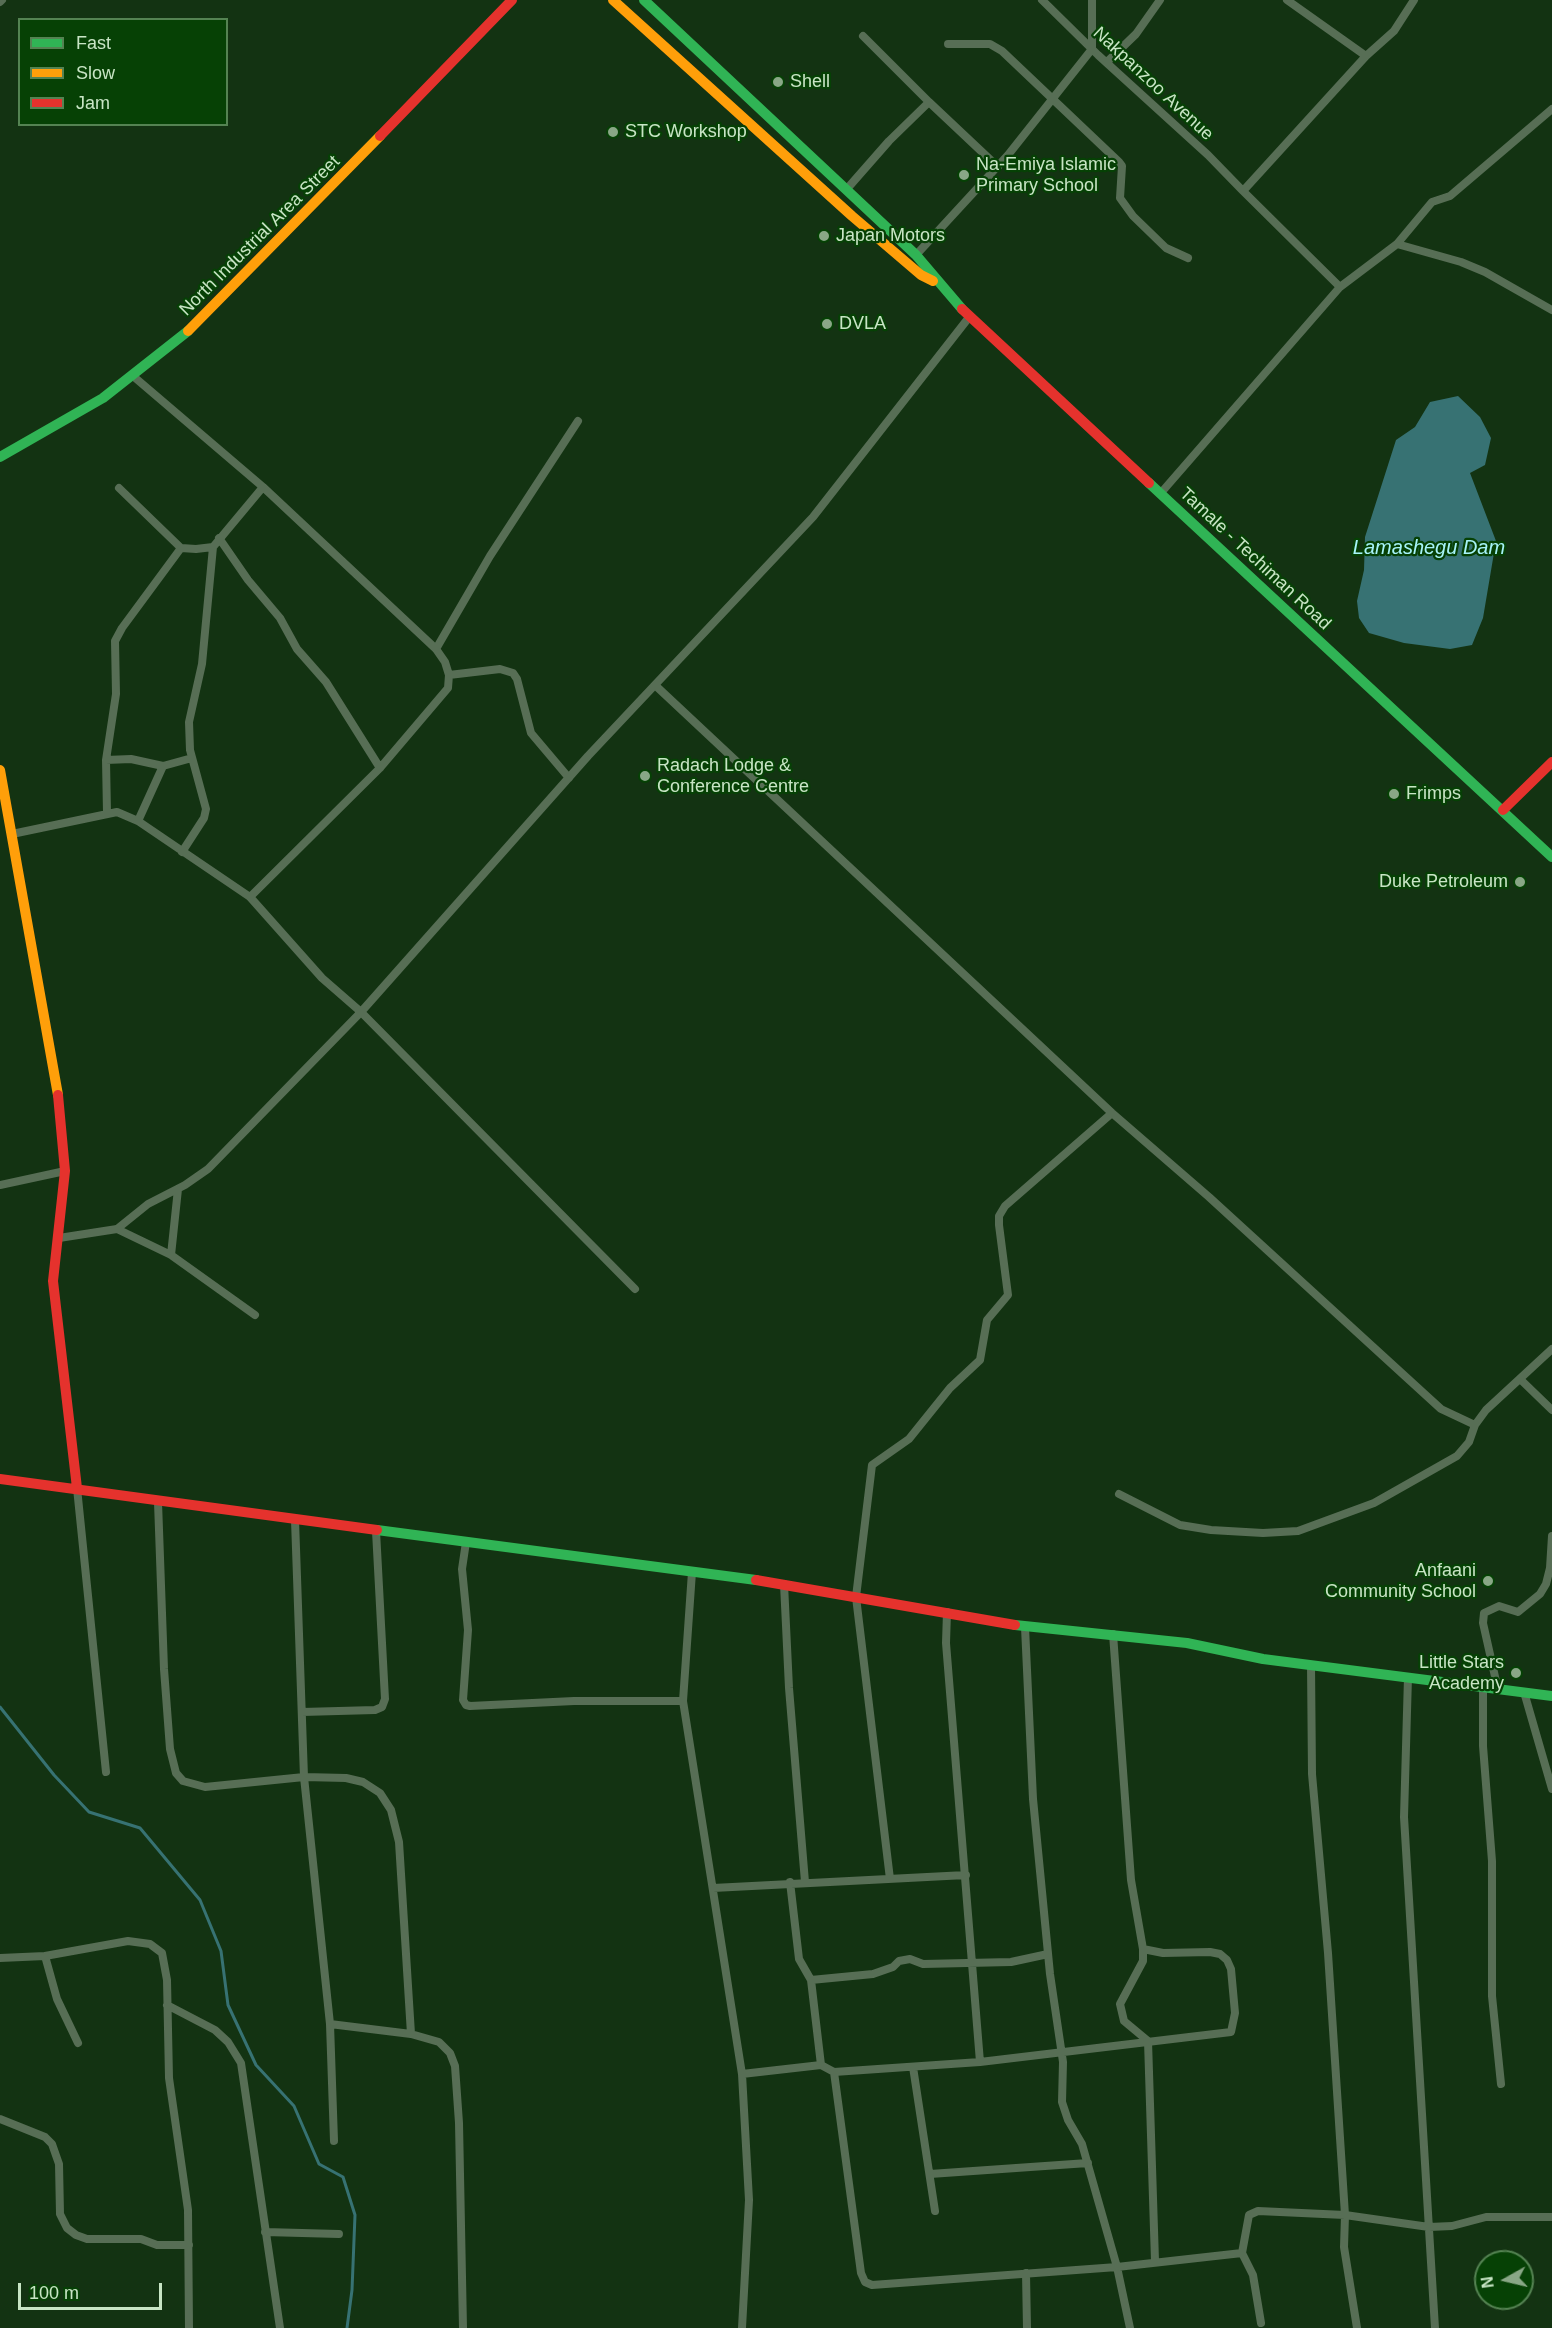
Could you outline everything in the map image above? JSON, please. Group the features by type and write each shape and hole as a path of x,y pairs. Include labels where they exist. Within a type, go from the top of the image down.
{"main road":[{"name":"North Industrial Area Street","path":"0,457 63,422 133,376 188,332 226,296 512,0"},
{"path":"613,0 791,162 921,275 937,284"},
{"path":"644,0 916,255 937,284"},
{"path":"791,162 804,150"},
{"name":"Tamale - Techiman Road","path":"937,284 1552,857"},
{"path":"1503,810 1552,762"},
{"path":"0,770 60,1109 65,1171 59,1238 52,1281 77,1488"},
{"path":"0,1479 77,1488 158,1502 539,1550 784,1584 1025,1627 1187,1643 1263,1659 1552,1696"}],"street":[{"name":"Nakpanzoo Avenue","path":"1042,0 1092,50 1208,155 1340,287"},
{"path":"916,255 998,167 1092,50 1092,0"},
{"path":"1107,62 1136,34 1160,0"},
{"path":"1287,0 1366,56"},
{"path":"1243,191 1366,56 1394,31 1414,0"},
{"path":"863,36 998,167"},
{"path":"948,44 996,46 1119,162 1122,166 1120,198 1133,216 1166,248 1188,258"},
{"path":"846,190 889,141 929,102"},
{"path":"1160,494 1340,287 1396,244 1432,202 1450,196 1552,109"},
{"path":"1396,244 1461,262 1485,272 1552,309"},
{"path":"59,1238 117,1229 148,1204 178,1189 208,1169 361,1012 569,778 813,517 970,316"},
{"path":"133,376 263,488 436,649 445,662 449,675 448,688 380,768 250,897"},
{"path":"436,649 490,556 578,421"},
{"path":"119,488 182,548 213,547"},
{"path":"182,852 204,818 206,809 192,758 189,722 202,664 213,547 263,488"},
{"path":"219,538 248,580 280,618 297,649 326,682 380,768"},
{"path":"107,813 106,760 116,694 115,641 122,628 182,548"},
{"path":"449,675 500,669 513,673 517,679 531,733 569,778"},
{"path":"656,686 1112,1113 1227,1212 1441,1409 1475,1425"},
{"path":"106,760 131,759 163,766 192,758"},
{"path":"138,821 163,766"},
{"path":"12,834 117,812 138,821 250,897 322,978 361,1012 635,1289"},
{"path":"890,1879 856,1596 872,1465 909,1439 950,1388 980,1360 987,1320 1008,1295 999,1216 1005,1206 1112,1113"},
{"path":"0,1185 65,1171"},
{"path":"171,1255 178,1189"},
{"path":"117,1229 171,1255 255,1315"},
{"path":"1119,1494 1180,1525 1211,1530 1263,1533 1298,1531 1374,1503 1457,1456 1469,1442 1475,1425 1486,1410 1552,1349"},
{"path":"1520,1379 1552,1410"},
{"path":"77,1488 106,1772"},
{"path":"158,1502 164,1669 170,1749 176,1773 183,1781 205,1787 304,1777 346,1778 363,1782 380,1793 391,1810 399,1842 411,2034"},
{"path":"295,1520 304,1777 330,2024 334,2141"},
{"path":"302,1712 375,1710 382,1707 385,1699 376,1531"},
{"path":"1498,1689 1483,1623 1484,1613 1499,1606 1518,1612 1540,1594 1546,1584 1550,1568 1552,1536"},
{"path":"466,1542 462,1569 468,1630 464,1700 470,1707 574,1701 683,1701"},
{"path":"692,1572 683,1701 742,2074 749,2200 742,2328"},
{"path":"784,1584 789,1688 805,1882"},
{"path":"947,1612 946,1643 974,1963 980,2062"},
{"path":"1025,1627 1033,1799 1048,1954 1062,2051 1064,2111 1082,2144 1088,2163 1130,2328"},
{"path":"1113,1634 1131,1881 1143,1949 1143,1961 1123,1995 1121,2013 1124,2021 1148,2041 1149,2119 1155,2177 1152,2210 1155,2261"},
{"path":"1311,1665 1312,1774 1329,1953 1345,2215 1344,2247 1357,2328"},
{"path":"1408,1677 1404,1817 1436,2328"},
{"path":"1483,1688 1484,1746 1492,1861 1491,1996 1501,2084"},
{"path":"1524,1692 1552,1789"},
{"path":"713,1888 790,1882 966,1875"},
{"path":"790,1882 799,1959 811,1980 821,2065"},
{"path":"0,1958 45,1956 128,1941 150,1944 162,1953 167,2005 169,2078 185,2182 189,2245 189,2328"},
{"path":"742,2074 821,2065 834,2072 980,2062 1231,2032 1235,2013 1232,1969 1220,1954 1163,1953 1143,1949"},
{"path":"811,1980 873,1974 893,1967 899,1961 910,1959 923,1964 974,1963 1019,1961 1048,1954"},
{"path":"45,1956 57,1999 78,2043"},
{"path":"167,2005 215,2030 228,2042 241,2063 280,2328"},
{"path":"330,2024 411,2034 440,2042 450,2053 455,2066 462,2204 463,2328"},
{"path":"913,2067 935,2211"},
{"path":"834,2072 861,2273 865,2282 872,2285 891,2284 1116,2267 1242,2253"},
{"path":"0,2120 45,2137 52,2144 59,2164 60,2214 67,2228 76,2235 87,2239 141,2240 157,2245 189,2245"},
{"path":"930,2174 1088,2163"},
{"path":"1261,2323 1253,2275 1242,2253 1249,2215 1258,2211 1345,2215 1429,2227 1452,2226 1486,2217 1552,2217"},
{"path":"265,2232 339,2234"},
{"path":"1026,2273 1028,2328"}],"water":[{"name":"Lamashegu Dam","path":"1458,396 1480,417 1491,438 1485,465 1470,473 1496,541 1483,618 1472,645 1450,649 1404,643 1369,633 1359,618 1357,601 1364,570 1365,537 1396,440 1415,427 1430,402"}],"waterway":[{"path":"0,1707 54,1775 89,1812 140,1828 200,1900 221,1951 228,2005 256,2065 294,2106 319,2164 343,2177 355,2215 352,2290 347,2328"}],"traffic: fast":[{"path":"644,0 916,255 962,309"},
{"path":"0,457 103,398 188,331"},
{"path":"1149,483 1552,857"},
{"path":"377,1530 756,1580"},
{"path":"1015,1625 1187,1643 1263,1659 1552,1696"}],"traffic: slow":[{"path":"613,0 852,216 921,275 933,281"},
{"path":"188,331 380,136"},
{"path":"0,770 58,1095"}],"traffic: jam":[{"path":"380,136 512,0"},
{"path":"962,309 1149,483"},
{"path":"1503,810 1552,762"},
{"path":"58,1095 65,1171 53,1281 77,1488"},
{"path":"0,1479 377,1530"},
{"path":"756,1580 1015,1625"}],"place":[{"name":"Shell","path":"778,82"},
{"name":"STC Workshop","path":"613,132"},
{"name":"Na-Emiya Islamic Primary School","path":"964,175"},
{"name":"Japan Motors","path":"824,236"},
{"name":"DVLA","path":"827,324"},
{"name":"Radach Lodge & Conference Centre","path":"645,776"},
{"name":"Frimps","path":"1394,794"},
{"name":"Duke Petroleum","path":"1520,882"},
{"name":"Anfaani Community School","path":"1488,1581"},
{"name":"Little Stars Academy","path":"1516,1673"}]}
